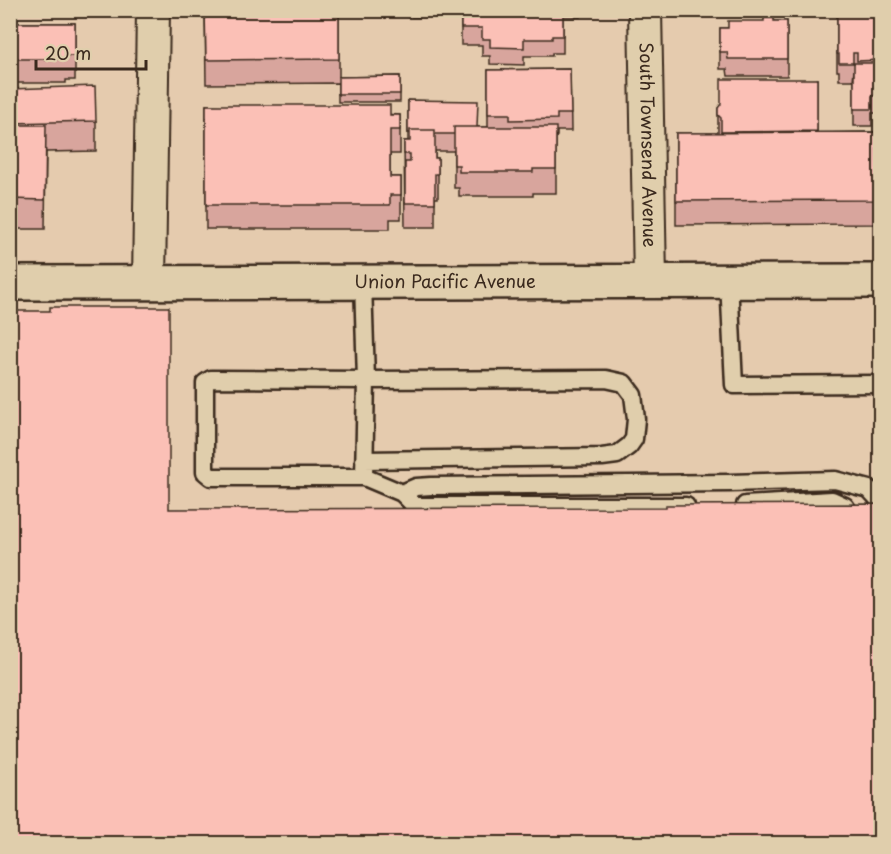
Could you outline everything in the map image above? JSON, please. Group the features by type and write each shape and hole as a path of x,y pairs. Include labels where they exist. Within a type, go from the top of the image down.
{"street":[{"path":"149,282 153,10"},
{"name":"South Townsend Avenue","path":"645,10 650,280"},
{"name":"Union Pacific Avenue","path":"10,283 880,281"}],"lane":[{"path":"729,280 734,385 880,384"},
{"path":"363,282 366,380 363,469"},
{"path":"211,378 366,380 606,378 624,383 633,395 636,419 634,439 617,455 363,469 211,477 205,472 205,383 211,378"},
{"path":"363,469 402,493 415,506 700,506"},
{"path":"402,493 416,487 431,486 835,480 869,489 880,501"},
{"path":"735,506 832,500 845,506 856,520 858,531"}],"building":[{"path":"205,10 339,10 339,59 206,60"},
{"path":"461,10 563,10 563,36 552,36 552,39 524,39 524,48 490,47 490,39 482,39 482,28 461,28"},
{"path":"837,10 880,10 880,60 857,61 857,53 853,53 853,63 839,63"},
{"path":"764,18 787,21 787,59 728,59 727,52 720,52 720,28 728,28 728,21 764,21"},
{"path":"10,23 75,23 75,56 66,56 66,59 14,59 10,57"},
{"path":"854,63 880,63 880,96 872,96 872,109 854,109"},
{"path":"570,69 571,114 557,114 557,119 510,120 510,114 488,114 488,70"},
{"path":"400,76 400,94 338,94 338,77"},
{"path":"721,79 817,79 817,131 721,132 718,108 721,104"},
{"path":"95,86 96,121 10,123 10,89"},
{"path":"408,100 478,101 477,127 454,127 454,134 435,134 435,130 410,130 408,133"},
{"path":"206,105 390,105 390,115 400,115 400,130 390,130 390,177 401,177 401,195 390,195 390,205 206,205"},
{"path":"10,125 46,125 45,200 10,199"},
{"path":"454,127 556,127 556,169 533,169 533,172 459,172 459,165 454,165"},
{"path":"410,130 435,130 435,158 438,158 438,174 435,174 435,203 405,203 405,162 410,162 410,154 404,154 404,141 410,141"},
{"path":"877,132 878,200 676,201 676,133"},
{"path":"50,307 169,307 169,509 666,508 666,505 880,504 880,843 10,843 10,311 50,311"}]}
